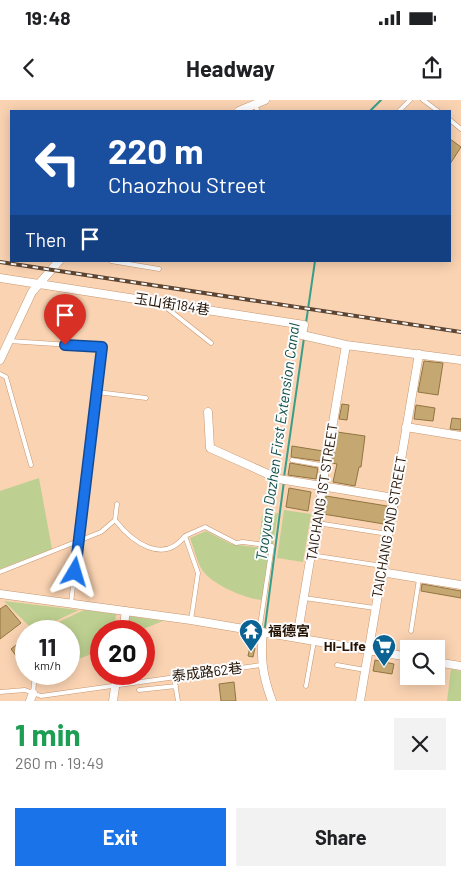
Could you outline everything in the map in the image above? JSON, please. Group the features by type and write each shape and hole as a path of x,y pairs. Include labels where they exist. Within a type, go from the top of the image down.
{"street":[{"path":"256,108 263,100"},
{"path":"0,360 32,292 58,262"},
{"name":"玉山街184巷","path":"0,278 304,325 305,336 346,345"},
{"path":"346,345 461,360"},
{"name":"TAICHANG 1ST STREET","path":"297,638 346,345"},
{"name":"TAICHANG 2ND STREET","path":"360,701 419,354"},
{"path":"208,412 210,448 284,480 394,498"},
{"path":"406,428 461,436"},
{"path":"382,569 461,585"},
{"path":"0,594 191,620 400,655"},
{"path":"125,620 126,611"},
{"path":"263,632 261,666 264,681 272,701"},
{"path":"445,663 461,666"},
{"path":"113,701 116,685"},
{"path":"30,701 33,693"}],"lane":[{"path":"400,110 410,100"},
{"path":"423,100 437,110"},
{"path":"451,121 461,129"},
{"path":"127,263 159,269"},
{"path":"159,302 211,343"},
{"path":"9,341 102,347 71,604"},
{"path":"0,374 6,377 31,465"},
{"path":"97,392 146,398"},
{"path":"292,460 326,466"},
{"path":"116,504 115,520 127,535 143,546 161,550 177,546 185,536 205,527 236,543 243,542 272,546 263,632"},
{"path":"0,572 101,532 115,520"},
{"path":"317,523 388,534"},
{"path":"185,536 198,572 191,620"},
{"path":"311,555 382,569"},
{"path":"411,631 419,578"},
{"path":"304,598 375,608"},
{"path":"306,686 314,641"},
{"path":"337,665 365,670"},
{"name":"泰成路62巷","path":"155,679 261,666"},
{"path":"174,676 178,701"},
{"path":"33,693 34,685"},
{"name":"泰成路62巷","path":"0,692 25,690 41,696 110,685"},
{"path":"139,690 176,686"}],"green space":[{"path":"39,478 52,549 0,569 0,491"},
{"path":"284,510 311,514 303,562 277,558"},
{"path":"278,513 273,545 259,542 262,516"},
{"path":"206,531 231,544 269,549 262,600 247,597 230,590 214,581 203,571 197,560 190,538"},
{"path":"4,601 79,610 58,620 23,620"},
{"path":"84,610 116,614 115,620 90,620 90,654 80,659 80,620 63,620"},
{"path":"128,616 163,621 155,624 155,620 127,620"},
{"path":"451,669 461,671 461,701 447,701"}],"building":[{"path":"451,140 461,147 451,162"},
{"path":"424,361 443,363 438,395 418,392"},
{"path":"342,404 349,405 347,420 339,419"},
{"path":"416,405 435,408 433,421 414,419"},
{"path":"452,418 461,419 461,430 450,429"},
{"path":"337,432 365,436 361,467 359,467 355,486 333,482 337,464 332,463"},
{"path":"292,446 323,451 321,461 291,457"},
{"path":"290,463 318,468 316,479 288,475"},
{"path":"289,488 311,492 308,511 286,507"},
{"path":"326,496 387,506 384,524 323,514"},
{"path":"422,584 461,591 461,598 421,591"},
{"path":"6,605 18,620 15,620 15,628 0,639 0,609"},
{"path":"15,646 15,654 11,649"},
{"name":"福德宮","path":"250,647 255,648 253,657 248,656"},
{"name":"Hi-Life","path":"375,660 394,664 392,674 373,671"},
{"path":"234,682 236,701 221,701 219,684"}],"waterway":[{"name":"Taoyuan Dazhen First Extension Canal","path":"371,110 381,100"},
{"name":"Taoyuan Dazhen First Extension Canal","path":"306,323 315,262"},
{"name":"Taoyuan Dazhen First Extension Canal","path":"284,477 304,338"},
{"name":"Taoyuan Dazhen First Extension Canal","path":"265,627 284,481"}],"railway":[{"path":"0,262 461,332"}],"place":[{"name":"福德宮","path":"251,652"},
{"name":"Hi-Life","path":"384,667"}],"route":[{"path":"65,345 102,347 75,572"}]}
